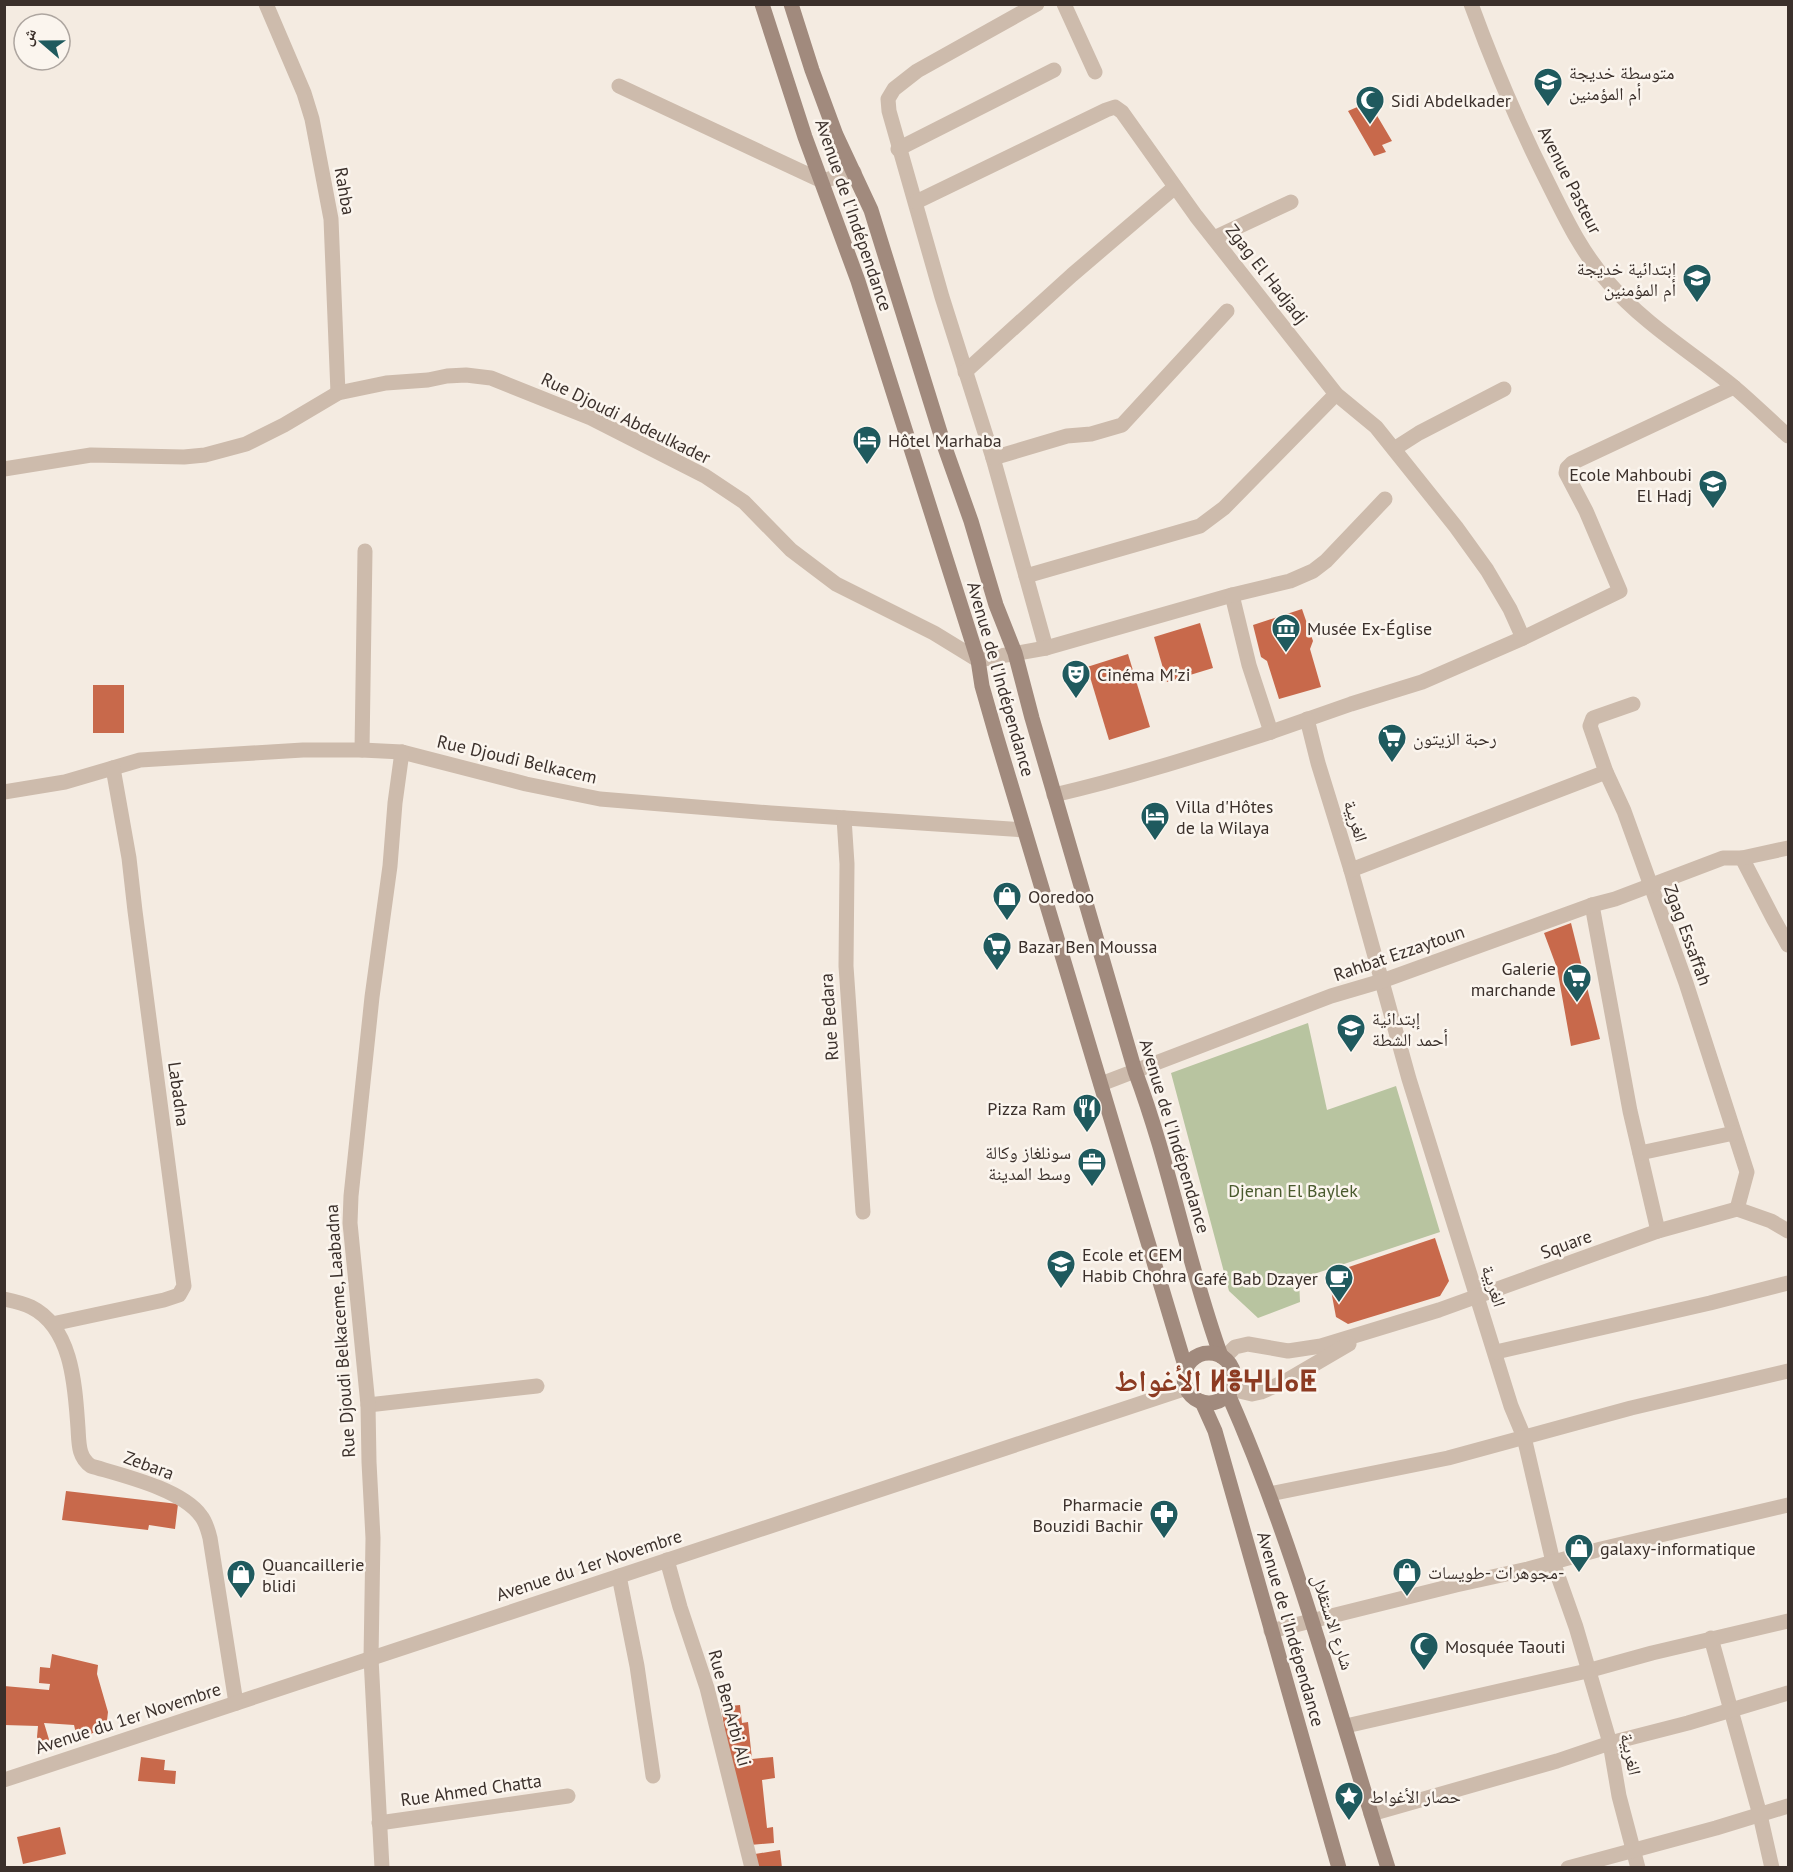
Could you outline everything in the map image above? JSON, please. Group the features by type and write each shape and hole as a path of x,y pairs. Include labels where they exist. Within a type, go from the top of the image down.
{"main road":[{"name":"Avenue de l'Indépendance","path":"762,4 805,137 858,281 978,660 982,686 1024,830 1186,1369"},
{"name":"Avenue de l'Indépendance","path":"791,4 832,124 871,210 996,605 1016,653 1054,795 1222,1357"},
{"path":"1205,1354 1222,1357 1232,1369 1234,1383 1230,1391 1216,1402 1202,1402 1190,1394 1187,1388 1186,1369 1191,1362 1205,1354"},
{"name":"شارع الاستقلال","path":"1230,1391 1270,1494 1313,1621 1388,1868"},
{"name":"Avenue de l'Indépendance","path":"1202,1402 1215,1431 1339,1868"}],"street":[{"name":"Rahba","path":"266,4 304,93 312,119 331,219 338,393"},
{"path":"1037,4 917,71 894,89 888,99 898,149 993,458 1046,648"},
{"path":"1064,4 1095,72"},
{"name":"Avenue Pasteur","path":"1471,4 1509,102 1566,220 1590,261 1609,284 1635,309 1668,338 1734,387 1788,436"},
{"path":"898,149 1054,70"},
{"path":"619,86 822,181 854,172"},
{"name":"Zgag El Hadjadj","path":"916,202 1115,107 1122,112 1175,187 1336,394 1376,427 1487,570 1510,609 1523,638"},
{"path":"965,372 1072,275 1175,187"},
{"path":"1214,238 1291,202"},
{"path":"993,458 1067,436 1091,434 1122,425 1227,311"},
{"name":"Rue Djoudi Abdeulkader","path":"4,469 91,455 184,457 229,450 284,425 338,393 386,383 466,375 491,378 591,418 705,476 744,502 791,550 836,584 934,633 978,660"},
{"path":"1054,795 1177,762 1422,682 1523,638 1620,591 1586,511 1566,473 1567,468 1572,463 1734,387"},
{"path":"1394,449 1419,432 1504,388"},
{"path":"1026,576 1200,526 1224,508 1336,394"},
{"path":"978,660 1046,648 1232,595 1290,581 1313,571 1326,561 1385,499"},
{"path":"362,750 365,551"},
{"path":"1232,595 1249,664 1271,732"},
{"name":"Zgag Essaffah","path":"1633,704 1593,718 1590,726 1606,772 1624,811 1686,983 1747,1172 1737,1209"},
{"name":"الغربية","path":"1306,718 1409,1079 1511,1406 1524,1437 1553,1562 1576,1627 1587,1671 1610,1743 1620,1796 1638,1868"},
{"name":"Rue Djoudi Belkacem","path":"4,792 65,782 140,760 303,750 362,750 402,752 537,786 600,799 1024,830"},
{"name":"Rue Djoudi Belkaceme, Laabadna","path":"371,1658 373,1538 368,1405 350,1223 372,997 390,866 402,752"},
{"name":"Labadna","path":"52,1324 164,1300 179,1294 184,1286 129,858 112,768"},
{"path":"1351,870 1606,772"},
{"name":"Rue Bedara","path":"844,818 847,864 846,966 864,1212"},
{"name":"Rahbat Ezzaytoun","path":"1101,1084 1266,1023 1331,996 1382,981 1723,858 1742,858 1788,848"},
{"path":"1742,858 1788,945"},
{"path":"1592,905 1640,1153 1658,1231"},
{"path":"1640,1153 1734,1133"},
{"path":"1737,1209 1771,1221 1788,1231"},
{"name":"Square","path":"1375,1329 1440,1310 1658,1231 1737,1209"},
{"path":"1496,1352 1788,1283"},
{"name":"Zebara","path":"4,1299 32,1307 52,1324 66,1348 75,1392 81,1457 91,1466 164,1489 190,1505 206,1523 236,1703"},
{"path":"1222,1357 1235,1347 1242,1345 1298,1351 1375,1329"},
{"path":"1230,1391 1252,1394 1274,1386 1375,1329"},
{"path":"1270,1494 1448,1458 1631,1408 1788,1371"},
{"path":"368,1405 537,1386"},
{"name":"Avenue du 1er Novembre","path":"4,1780 1187,1388"},
{"path":"1271,1631 1788,1505"},
{"name":"Rue BenArbi Ali","path":"667,1560 707,1688 752,1868"},
{"path":"619,1576 638,1666 653,1776"},
{"path":"1346,1726 1587,1671 1711,1638 1788,1621"},
{"path":"1711,1638 1760,1815 1772,1868"},
{"name":"Rue Ahmed Chatta","path":"371,1658 382,1868"},
{"path":"1371,1814 1557,1761 1610,1743 1788,1694"},
{"name":"Rue Ahmed Chatta","path":"379,1823 568,1796"},
{"path":"1568,1868 1788,1806"}],"green space":[{"name":"Djenan El Baylek","path":"1308,1023 1327,1110 1396,1086 1440,1232 1299,1279 1300,1302 1258,1318 1229,1291 1171,1073"}],"building":[{"name":"Sidi Abdelkader","path":"1369,102 1392,141 1382,145 1386,152 1374,156 1348,111"},
{"name":"Musée Ex-Église","path":"1302,609 1313,641 1310,649 1321,687 1279,699 1267,661 1261,657 1253,625"},
{"path":"1200,623 1213,668 1167,682 1154,637"},
{"path":"1128,654 1150,727 1109,740 1087,667"},
{"path":"93,685 124,685 124,733 93,733"},
{"name":"Galerie marchande","path":"1571,923 1600,1039 1571,1046 1557,968 1544,933"},
{"path":"1435,1238 1449,1281 1440,1296 1348,1324 1336,1317 1328,1274"},
{"path":"66,1491 178,1504 175,1529 149,1525 148,1530 62,1520"},
{"path":"52,1654 98,1665 97,1674 108,1712 106,1729 77,1738 74,1725 44,1723 51,1746 41,1749 37,1737 38,1726 4,1725 4,1686 49,1690 50,1684 39,1683 40,1667 50,1668"},
{"path":"740,1705 742,1723 748,1722 752,1759 773,1757 775,1778 762,1780 767,1828 773,1827 774,1843 750,1845 730,1765 721,1707"},
{"path":"141,1757 165,1760 164,1770 176,1771 175,1784 138,1781"},
{"path":"60,1827 66,1854 23,1864 17,1837"},
{"path":"780,1850 782,1868 757,1868 755,1854"}],"place":[{"name":"متوسطة خديجة أم المؤمنين","path":"1548,108"},
{"name":"Sidi Abdelkader","path":"1370,126"},
{"name":"إبتدائية خديجة أم المؤمنين","path":"1697,304"},
{"name":"Hôtel Marhaba","path":"867,466"},
{"name":"Ecole Mahboubi El Hadj","path":"1713,510"},
{"name":"Musée Ex-Église","path":"1286,654"},
{"name":"Cinéma M'zi","path":"1076,700"},
{"name":"رحبة الزيتون","path":"1392,764"},
{"name":"Villa d'Hôtes de la Wilaya","path":"1155,842"},
{"name":"Ooredoo","path":"1007,922"},
{"name":"Bazar Ben Moussa","path":"997,972"},
{"name":"Galerie marchande","path":"1577,1004"},
{"name":"إبتدائية أحمد الشطة","path":"1351,1054"},
{"name":"Pizza Ram","path":"1087,1134"},
{"name":"سونلغاز وكالة وسط المدينة","path":"1092,1188"},
{"name":"Ecole et CEM Habib Chohra","path":"1061,1290"},
{"name":"Café Bab Dzayer","path":"1339,1304"},
{"name":"Pharmacie Bouzidi Bachir","path":"1164,1540"},
{"name":"galaxy-informatique","path":"1579,1574"},
{"name":"مجوهرات -طويسات-","path":"1407,1598"},
{"name":"Quancaillerie blidi","path":"241,1600"},
{"name":"Mosquée Taouti","path":"1424,1672"},
{"name":"حصار الأغواط","path":"1349,1822"}],"district":[{"name":"الأغواط ⵍⴻⵖⵡⴰⵟ","path":"1216,1379"}]}
